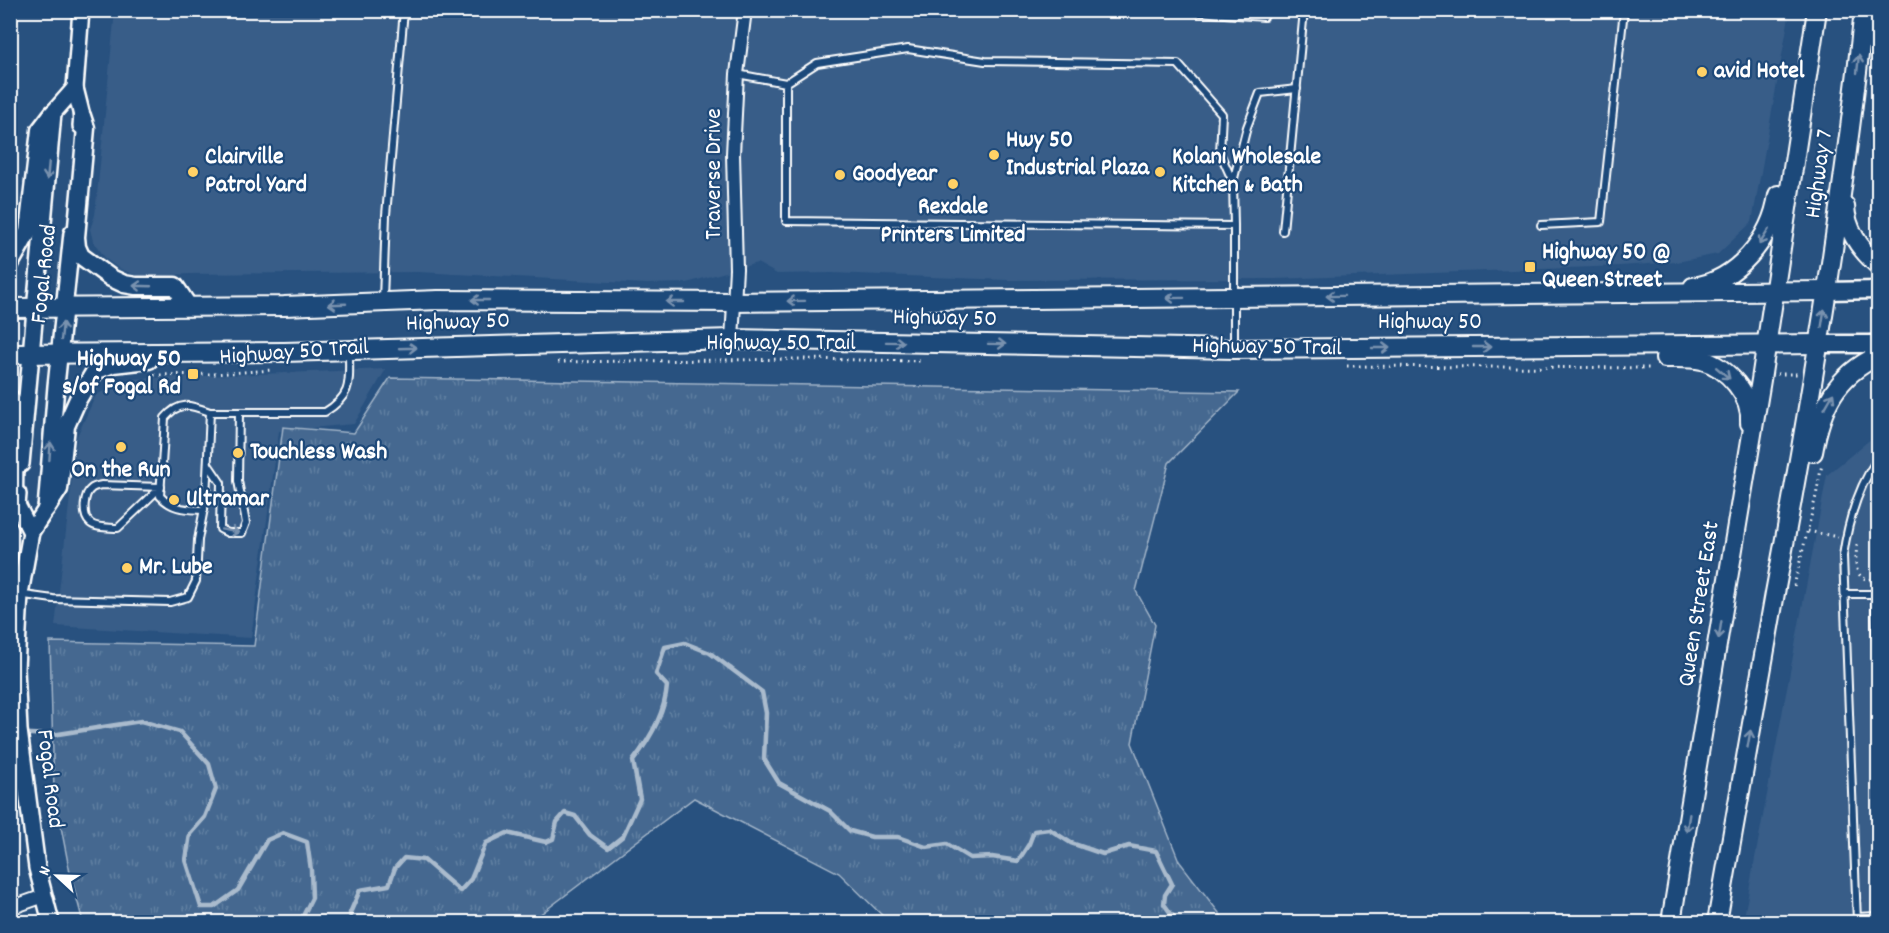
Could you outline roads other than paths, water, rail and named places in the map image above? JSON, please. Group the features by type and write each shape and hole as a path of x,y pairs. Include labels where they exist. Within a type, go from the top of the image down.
{"main road":[{"name":"Highway 7","path":"1775,292 1817,10"},
{"name":"Highway 7","path":"1819,345 1852,118 1864,10"},
{"path":"1586,293 1592,288 1701,286 1729,272 1749,255 1762,241 1774,216 1793,92 1806,84"},
{"path":"10,264 28,232 40,130 53,113"},
{"path":"82,116 86,128 76,237 81,256 124,284 175,286 189,307"},
{"path":"1852,118 1856,125 1846,199 1847,220 1857,242 1878,265"},
{"name":"Highway 50","path":"10,308 189,307 438,300 733,302 1878,291"},
{"name":"Queen Street East","path":"1671,922 1775,292"},
{"name":"Highway 50","path":"10,354 349,350 732,339 1234,348 1878,344"},
{"path":"1717,922 1819,345"},
{"path":"1569,346 1582,358 1700,359 1712,363 1726,374 1742,392 1751,414 1727,563 1729,573"},
{"path":"46,509 59,489 66,426 78,399 95,371 113,364 173,357 181,353"},
{"path":"1778,576 1784,568 1789,541 1801,521 1816,434 1824,408 1837,387 1857,367 1878,356"},
{"path":"10,398 15,405 14,497 18,505"}],"street":[{"name":"Fogal Road","path":"51,922 37,868 24,773 18,714 15,594 31,532 46,509 82,116 75,88 81,10"},
{"name":"Traverse Drive","path":"732,339 736,269 734,154 737,74 745,10"},
{"path":"53,113 75,88"},
{"name":"Fogal Road","path":"18,505 53,113"},
{"path":"18,505 31,532"},
{"path":"10,908 44,896"}],"lane":[{"path":"383,302 386,215 404,10"},
{"path":"1198,12 1264,17 1269,10"},
{"path":"1283,231 1304,10"},
{"path":"1541,225 1601,222 1624,10"},
{"path":"737,74 786,83 817,63 908,49 985,61 1178,64 1222,114 1220,153 1233,182"},
{"path":"786,83 786,221 1234,226"},
{"path":"1234,348 1233,182 1247,126 1260,93 1297,89"},
{"path":"204,510 176,509 160,496 165,418 171,410 180,405 210,412 325,412 340,403 348,385 349,350"},
{"path":"15,594 53,599 170,602 188,597 196,581 198,540 204,510 208,464 210,412"},
{"path":"208,464 221,483 220,529 228,533 242,533 246,523 238,481 239,412"},
{"path":"1878,458 1860,490 1845,539 1843,556 1857,920 1878,916"},
{"path":"101,485 161,487 118,528 98,527 90,523 85,514 86,496 92,488 101,485"},
{"path":"1845,594 1875,594 1878,727"}],"waterway":[{"path":"352,922 350,913 360,890 389,885 395,868 404,858 424,860 460,891 471,879 486,843 507,833 546,842 553,839 557,822 565,813 575,816 590,835 608,848 623,836 640,799 633,761 656,726 666,696 667,686 656,674 665,647 685,643 710,653 762,692 766,713 764,759 779,783 830,811 850,831 872,837 898,837 926,847 947,844 970,858 992,857 1018,861 1034,831 1049,829 1071,843 1103,854 1129,846 1156,851 1172,884 1165,895 1164,904 1177,922"},
{"path":"10,733 52,735 141,721 180,732 209,764 216,789 205,817 190,834 186,860 201,907 214,907 238,890 267,840 283,833 307,842 312,898 300,922"}],"place":[{"name":"avid Hotel","path":"1702,72"},
{"name":"Hwy 50 Industrial Plaza","path":"994,155"},
{"name":"Clairville Patrol Yard","path":"193,172"},
{"name":"Kolani Wholesale Kitchen & Bath","path":"1160,172"},
{"name":"Goodyear","path":"840,175"},
{"name":"Rexdale Printers Limited","path":"953,184"},
{"name":"Highway 50 @ Queen Street","path":"1530,267"},
{"name":"Highway 50 s/of Fogal Rd","path":"193,374"},
{"name":"On the Run","path":"121,447"},
{"name":"Touchless Wash","path":"238,453"},
{"name":"Ultramar","path":"174,500"},
{"name":"Mr. Lube","path":"127,568"}]}
